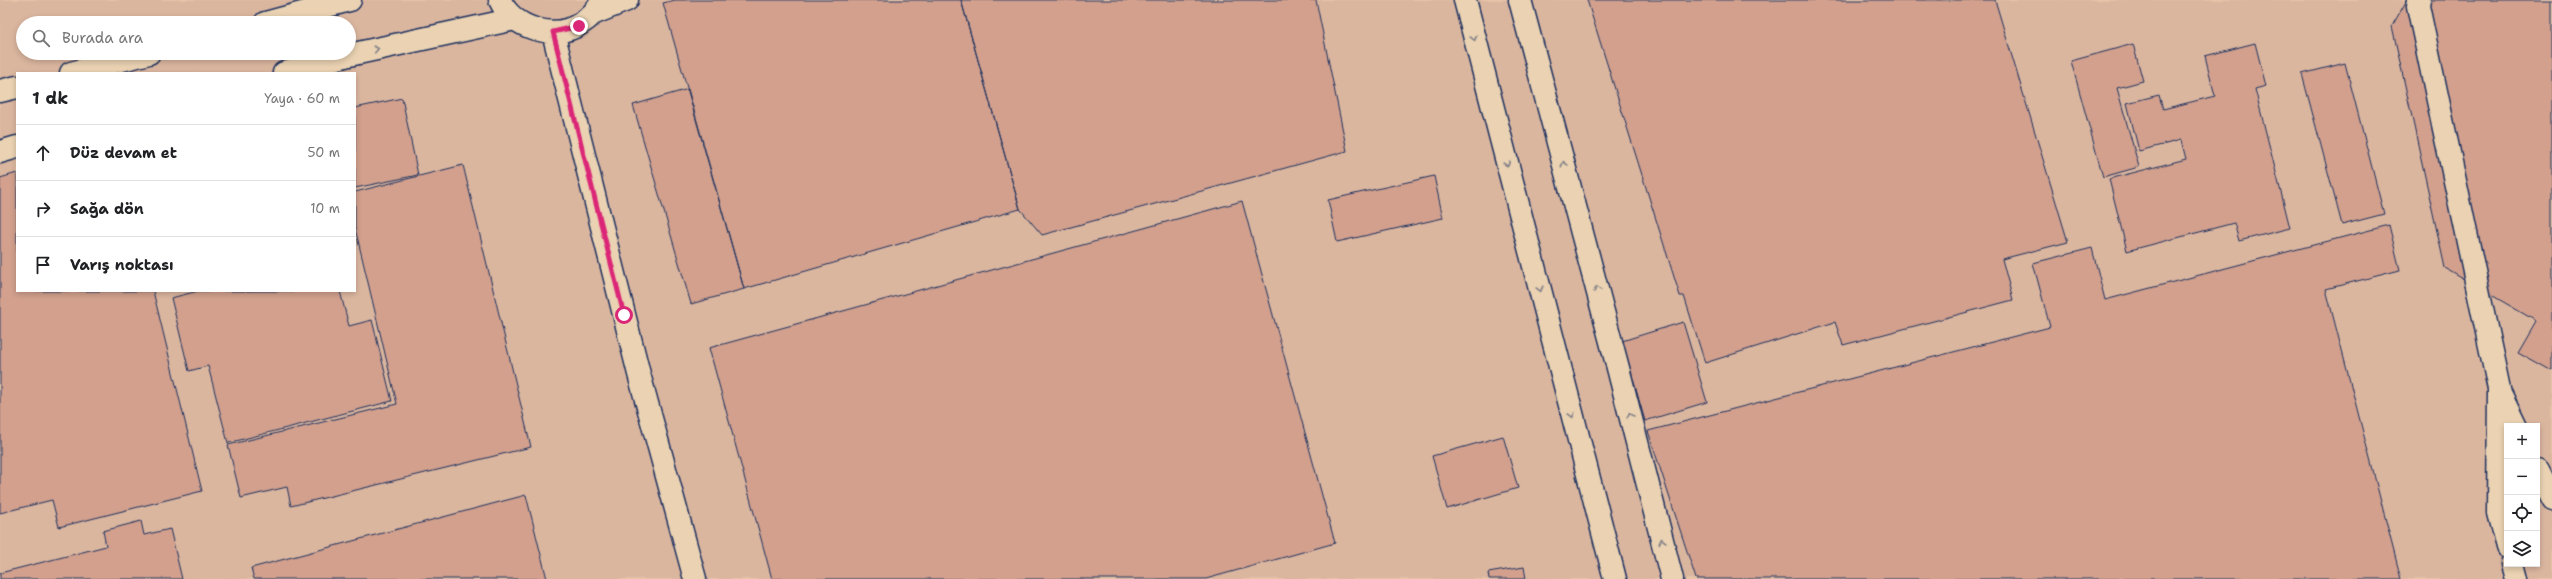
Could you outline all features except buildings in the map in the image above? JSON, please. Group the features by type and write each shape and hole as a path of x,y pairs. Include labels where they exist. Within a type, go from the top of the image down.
{"street":[{"path":"291,16 350,0"},
{"path":"500,0 515,19 532,29 553,32 579,26 599,6 627,0"},
{"path":"1465,0 1615,579"},
{"path":"1520,0 1618,368 1672,579"},
{"path":"2419,0 2418,6 2499,389 2498,513 2504,536"},
{"path":"356,53 515,19"},
{"path":"553,32 639,374 695,579"},
{"path":"75,72 122,60"},
{"path":"288,72 331,60"},
{"path":"0,91 16,87"},
{"path":"0,152 16,147"},
{"path":"2499,389 2515,423"},
{"path":"2540,476 2552,500"},
{"path":"2513,567 2516,579"}],"shaded area":[{"path":"0,0 2552,0 2552,579 0,579"}],"route":[{"path":"579,26 553,32 624,315"}]}
